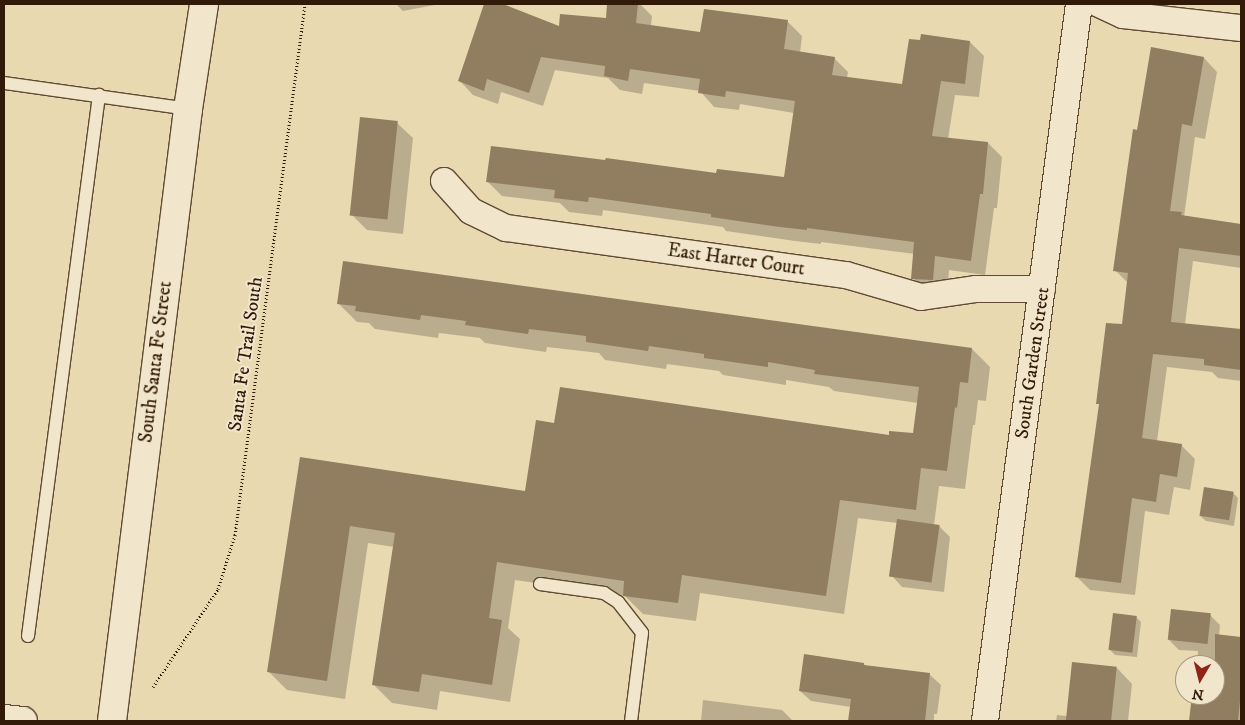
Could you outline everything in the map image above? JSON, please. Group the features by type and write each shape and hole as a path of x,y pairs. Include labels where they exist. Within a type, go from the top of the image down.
{"street":[{"name":"South Santa Fe Street","path":"112,721 188,109 204,4"},
{"name":"South Garden Street","path":"985,721 1079,4"},
{"path":"1099,4 1123,15 1241,28"},
{"name":"East Harter Court","path":"444,181 471,211 506,228 846,275 921,297 976,289 1042,289"},
{"path":"4,719 24,721"}],"lane":[{"path":"4,83 188,109"},
{"path":"28,636 99,95"},
{"path":"540,584 604,593 618,602 642,633 631,721"}],"path":[{"name":"Santa Fe Trail South","path":"153,687 218,589 235,535 305,4"}],"building":[{"path":"484,4 503,4 559,26 560,14 606,18 607,4 638,4 636,23 700,32 704,9 788,20 784,49 835,57 832,75 902,84 909,39 920,40 921,34 970,41 965,84 941,81 932,136 988,142 983,194 980,194 971,261 935,256 933,280 911,279 914,242 807,228 807,230 780,227 711,217 711,214 589,197 588,202 554,198 555,190 486,182 491,146 605,160 606,158 716,173 717,169 784,177 795,101 726,91 725,97 698,93 700,79 630,69 628,81 604,76 605,66 541,57 529,93 487,79 484,91 458,81"},
{"path":"1151,47 1204,57 1192,126 1182,124 1170,211 1182,212 1181,215 1241,224 1241,256 1179,248 1171,322 1241,329 1241,370 1204,365 1204,359 1153,354 1142,438 1182,444 1177,477 1160,474 1156,502 1132,498 1121,583 1075,577 1099,404 1096,404 1106,323 1122,324 1128,273 1113,271 1133,129 1137,130"},
{"path":"360,117 398,121 387,219 350,215"},
{"path":"343,261 972,348 968,383 960,382 947,471 921,468 916,510 840,500 826,596 682,575 678,603 623,596 624,581 497,562 489,618 502,620 492,685 422,674 419,692 372,685 395,533 350,526 327,681 267,672 300,457 525,491 536,420 554,423 560,387 889,435 889,431 913,433 919,387 814,374 815,370 768,362 768,367 704,358 704,354 649,346 648,351 586,342 586,336 529,329 528,334 465,325 466,321 421,315 420,320 355,311 356,306 337,304"},
{"path":"1204,487 1234,492 1229,520 1199,516"},
{"path":"897,519 940,525 932,582 889,576"},
{"path":"1171,609 1211,613 1208,644 1168,640"},
{"path":"1113,613 1137,616 1132,653 1108,650"},
{"path":"1215,634 1241,637 1241,691 1238,721 1189,721 1191,705 1225,705 1225,655 1215,655"},
{"path":"804,654 864,663 864,665 930,673 925,721 848,721 851,699 799,691"},
{"path":"1072,662 1117,667 1111,721 1066,721"}]}
